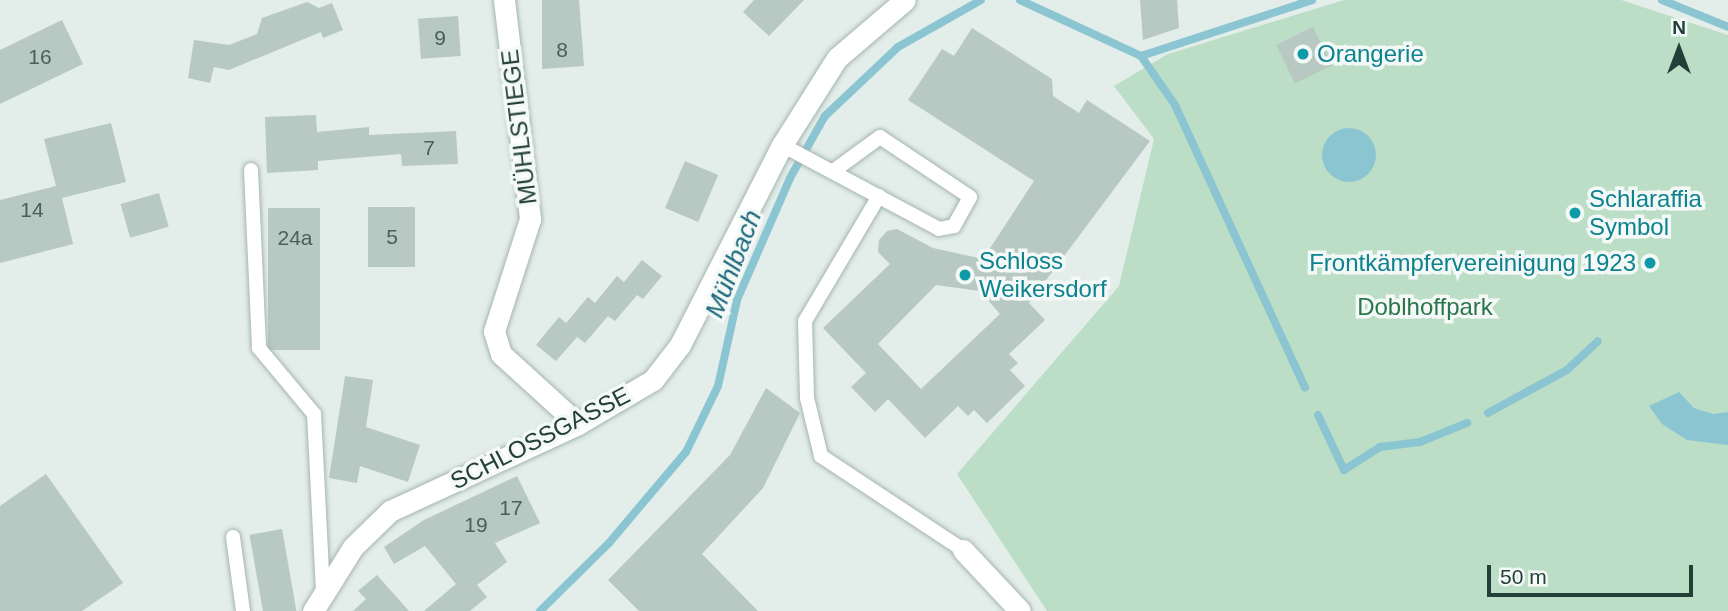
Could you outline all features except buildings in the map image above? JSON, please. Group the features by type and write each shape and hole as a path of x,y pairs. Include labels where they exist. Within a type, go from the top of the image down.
{"street":[{"name":"MÜHLSTIEGE","path":"504,0 530,219 494,331 501,354 578,424"},
{"name":"SCHLOSSGASSE","path":"318,602 353,547 390,511 578,424 653,380 680,345 837,58 905,0"},
{"path":"963,550 1020,611"}],"lane":[{"path":"787,148 832,172 879,196 939,229 954,226 970,197 880,137 832,172"},
{"path":"251,170 259,348 314,414 318,602"},
{"path":"879,196 805,321 807,398 821,456 963,550"},
{"path":"233,537 236,584 243,611"}],"green space":[{"name":"Doblhoffpark","path":"1344,0 1621,0 1728,35 1728,611 1047,611 957,474 1119,286 1154,139 1114,86 1168,54"}],"water":[{"path":"1349,128 1368,136 1376,155 1368,174 1349,182 1330,174 1322,155 1330,136"},
{"path":"1679,392 1694,408 1713,414 1728,412 1728,445 1687,440 1662,424 1649,406"}],"waterway":[{"name":"Mühlbach","path":"540,611 609,543 686,452 718,386 737,300 790,178 825,116 898,47 981,0"},
{"name":"Mühlbach","path":"1020,0 1141,56 1312,0"},
{"name":"Mühlbach","path":"1662,0 1728,27"},
{"path":"1141,56 1175,105 1305,388"},
{"path":"1488,413 1567,370 1598,341"},
{"path":"1318,415 1344,470 1380,447 1420,442 1467,423"}],"place":[{"name":"Orangerie","path":"1303,54"},
{"name":"Schlaraffia Symbol","path":"1575,213"},
{"name":"Frontkämpfervereinigung 1923","path":"1650,263"},
{"name":"Schloss Weikersdorf","path":"965,275"}]}
